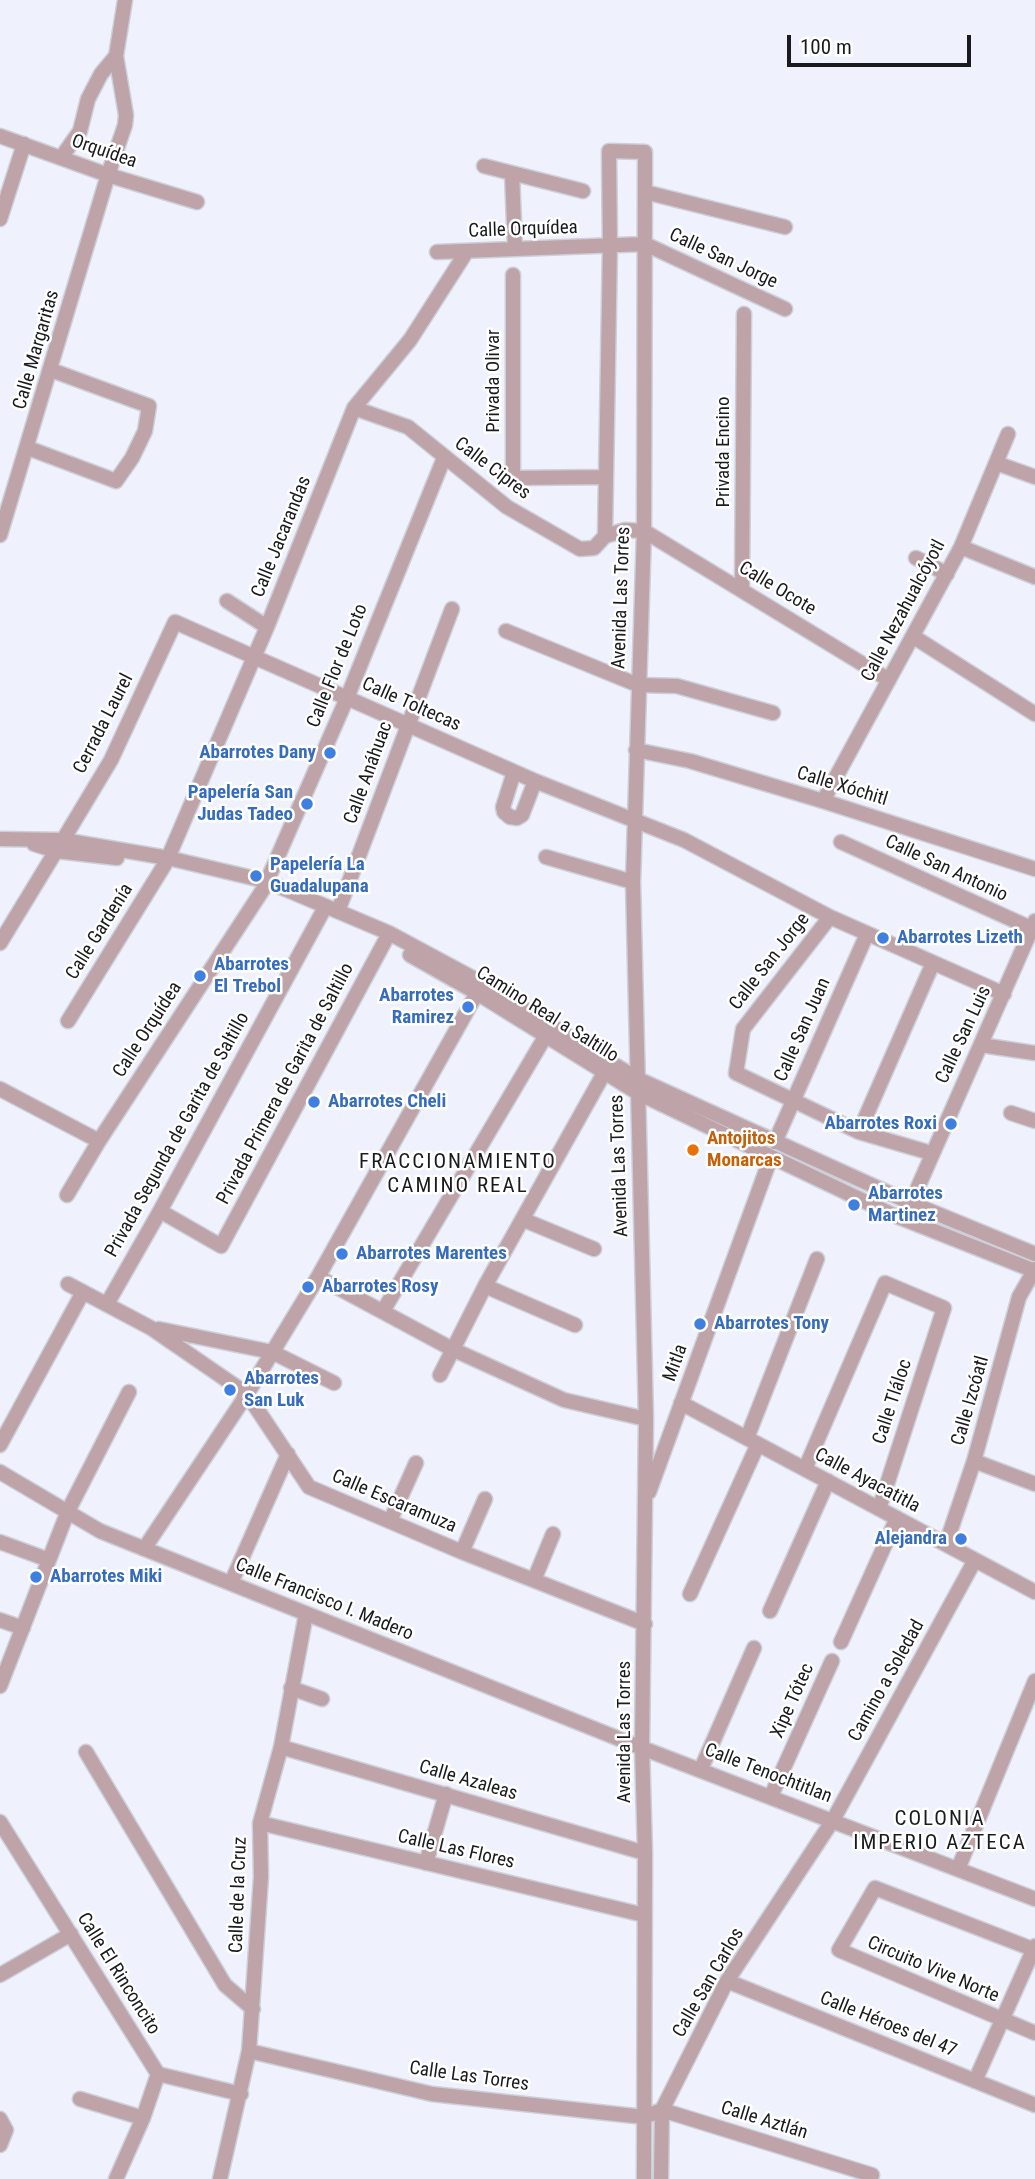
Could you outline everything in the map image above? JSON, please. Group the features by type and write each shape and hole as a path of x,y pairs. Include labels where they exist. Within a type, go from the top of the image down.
{"street":[{"path":"61,158 80,131 88,99 101,74 116,55 125,0"},
{"name":"Calle Margaritas","path":"0,535 108,175 123,135 126,115 116,55"},
{"name":"Orquídea","path":"0,136 108,175 197,202"},
{"path":"0,219 24,144"},
{"name":"Avenida Las Torres","path":"605,536 609,151 645,152 644,531 633,882 646,1419 642,1748 645,1853 644,2179"},
{"path":"484,166 583,191"},
{"path":"512,173 515,249"},
{"path":"645,192 785,227"},
{"name":"Calle Orquídea","path":"437,252 645,244"},
{"name":"Calle San Jorge","path":"645,244 785,309"},
{"name":"Calle Jacarandas","path":"167,861 267,627 354,408 410,340 467,251"},
{"name":"Privada Olivar","path":"513,275 513,478 606,477"},
{"name":"Privada Encino","path":"742,590 744,314"},
{"path":"28,447 116,481 132,458 145,431 149,406 51,370"},
{"name":"Calle Cipres","path":"354,408 408,427 443,458 507,507 580,549 594,548 605,536 625,530 644,531"},
{"name":"Calle Nezahualcóyotl","path":"823,801 961,547 1007,434"},
{"name":"Calle Flor de Loto","path":"265,884 347,698 443,458"},
{"path":"996,463 1035,477"},
{"name":"Calle Ocote","path":"644,531 889,680"},
{"path":"961,547 1035,577"},
{"path":"916,558 947,574"},
{"path":"227,601 267,627"},
{"name":"Calle Anáhuac","path":"338,911 452,609"},
{"name":"Calle Toltecas","path":"175,622 535,781 684,840 830,917 1004,994"},
{"name":"Cerrada Laurel","path":"0,943 111,761 175,622"},
{"path":"506,631 638,685 677,686 773,713"},
{"path":"914,637 1035,714"},
{"name":"Calle Xóchitl","path":"636,750 690,761 1035,869"},
{"path":"514,772 503,807 510,817 517,818 522,815 535,781"},
{"name":"Camino Real a Saltillo","path":"3,839 167,861 265,884 338,911 389,933 482,983 607,1068 638,1093 891,1214 1035,1270"},
{"name":"Calle San Antonio","path":"841,842 1034,927"},
{"path":"546,857 633,882"},
{"name":"Calle Gardenía","path":"68,1021 167,861"},
{"name":"Calle Orquídea","path":"67,1195 265,884"},
{"name":"Camino Real a Saltillo","path":"265,884 385,941 477,993 545,1037 607,1068 636,1078 911,1203 1035,1254"},
{"name":"Privada Segunda de Garita de Saltillo","path":"107,1304 323,911"},
{"name":"Calle San Jorge","path":"794,1101 736,1073 743,1029 830,917"},
{"name":"Calle San Luis","path":"911,1203 1034,927"},
{"name":"Calle San Juan","path":"775,1142 867,933"},
{"name":"Privada Primera de Garita de Saltillo","path":"160,1211 221,1246 385,941"},
{"path":"859,1132 933,963"},
{"path":"144,1549 247,1394 318,1277 477,993"},
{"path":"383,1311 545,1037"},
{"path":"981,1045 1035,1053"},
{"path":"440,1375 485,1286 607,1068"},
{"path":"0,1089 99,1141"},
{"path":"794,1101 859,1132 931,1153"},
{"path":"1011,1113 1035,1121"},
{"name":"Mitla","path":"646,1502 771,1157"},
{"path":"524,1220 594,1249"},
{"path":"690,1594 752,1441 817,1259"},
{"name":"Calle Izcóatl","path":"946,1544 974,1461 1019,1297 1035,1270"},
{"path":"318,1277 453,1349 564,1400 646,1419"},
{"name":"Calle Tláloc","path":"805,1469 885,1283 944,1308 879,1509"},
{"name":"Calle Escaramuza","path":"68,1284 151,1328 247,1394 309,1487 461,1552 645,1624"},
{"path":"485,1286 575,1325"},
{"path":"0,1445 83,1292"},
{"path":"151,1328 272,1352 334,1383"},
{"path":"0,1686 68,1511 129,1392"},
{"name":"Calle Ayacatitla","path":"681,1403 1035,1592"},
{"path":"231,1583 288,1454"},
{"path":"974,1461 1035,1484"},
{"path":"390,1521 416,1463"},
{"name":"Calle Francisco I. Madero","path":"0,1472 100,1531 642,1748"},
{"path":"770,1611 828,1481"},
{"path":"461,1552 485,1499"},
{"path":"841,1642 897,1518"},
{"path":"534,1580 553,1534"},
{"path":"0,1542 49,1560"},
{"name":"Camino a Soledad","path":"833,1821 975,1560"},
{"name":"Calle de la Cruz","path":"220,2179 249,2051 261,1877 260,1823 281,1747 306,1614"},
{"path":"0,1620 23,1628"},
{"path":"701,1769 754,1648"},
{"name":"Xipe Tótec","path":"771,1796 832,1661"},
{"path":"958,1869 1035,1681"},
{"path":"291,1688 322,1699"},
{"name":"Calle Azaleas","path":"281,1747 645,1853"},
{"name":"Calle Tenochtitlan","path":"642,1748 1035,1899"},
{"path":"86,1752 226,1985 253,2009"},
{"path":"426,1863 446,1794"},
{"name":"Calle San Carlos","path":"661,2179 662,2110 727,1981 833,1821"},
{"name":"Calle El Rinconcito","path":"0,1822 158,2074"},
{"name":"Calle Las Flores","path":"260,1823 645,1915"},
{"name":"Circuito Vive Norte","path":"1002,2020 839,1950 875,1888 1034,1948"},
{"path":"0,1975 71,1934"},
{"path":"975,2081 1034,1948"},
{"name":"Calle Héroes del 47","path":"727,1981 1035,2105"},
{"path":"1002,2020 1035,2033"},
{"name":"Calle Las Torres","path":"249,2051 432,2094 644,2117"},
{"path":"116,2179 143,2118 158,2074 241,2094"},
{"path":"80,2099 143,2118"},
{"path":"644,2117 662,2110"},
{"name":"Calle Aztlán","path":"662,2110 872,2175"},
{"path":"0,2119 6,2130 0,2145"}],"place":[{"name":"Abarrotes Dany","path":"330,753"},
{"name":"Papelería San Judas Tadeo","path":"307,804"},
{"name":"Papelería La Guadalupana","path":"256,876"},
{"name":"Abarrotes Lizeth","path":"883,938"},
{"name":"Abarrotes El Trebol","path":"200,976"},
{"name":"Abarrotes Ramirez","path":"468,1007"},
{"name":"Abarrotes Cheli","path":"314,1102"},
{"name":"Abarrotes Roxi","path":"951,1124"},
{"name":"Antojitos Monarcas","path":"693,1150"},
{"name":"Abarrotes Martinez","path":"854,1205"},
{"name":"Abarrotes Marentes","path":"342,1254"},
{"name":"Abarrotes Rosy","path":"308,1287"},
{"name":"Abarrotes Tony","path":"700,1324"},
{"name":"Abarrotes San Luk","path":"230,1390"},
{"name":"Alejandra","path":"961,1539"},
{"name":"Abarrotes Miki","path":"36,1577"}],"district":[{"name":"FRACCIONAMIENTO CAMINO REAL","path":"458,1175"},
{"name":"COLONIA IMPERIO AZTECA","path":"940,1832"}]}
